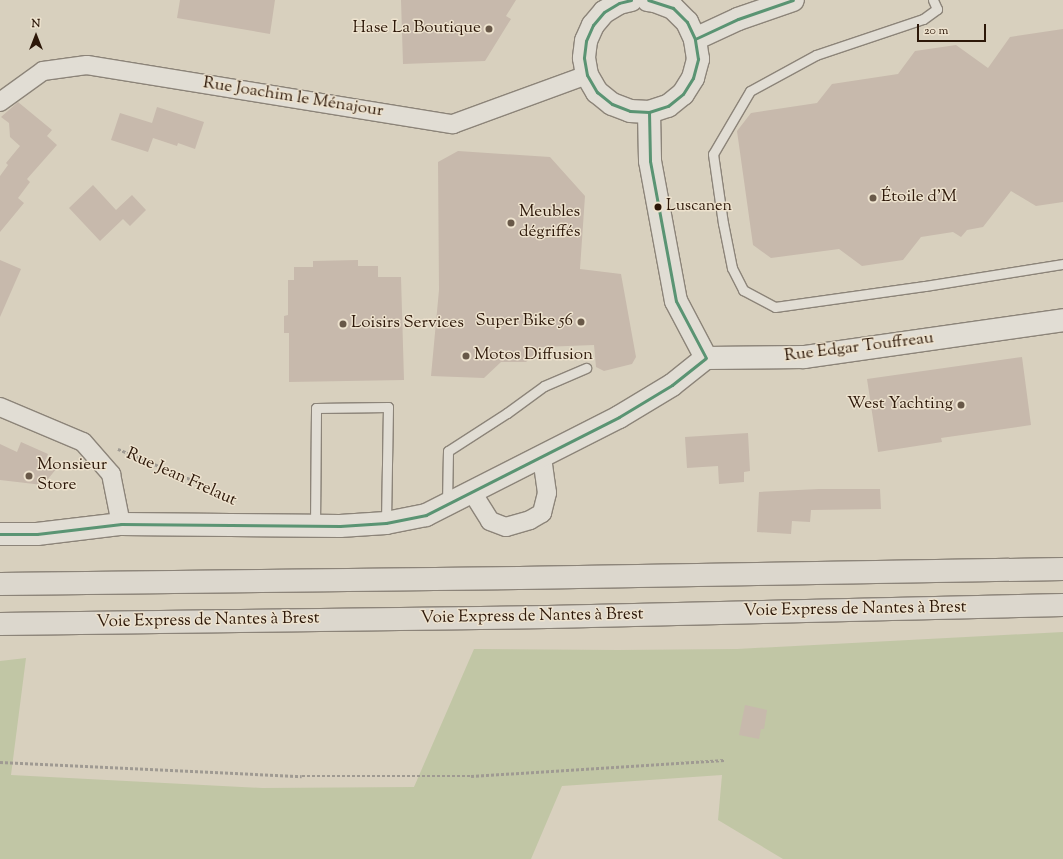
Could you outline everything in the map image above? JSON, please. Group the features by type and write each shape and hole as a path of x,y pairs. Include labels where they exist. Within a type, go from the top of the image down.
{"highway":[{"path":"0,584 558,578 1063,569"},
{"name":"Voie Express de Nantes à Brest","path":"0,624 548,617 1063,605"}],"street":[{"path":"631,0 619,3 604,12 593,25 586,41 584,58 587,75 597,92 612,104 630,111 649,112 668,106 683,94 693,78 698,59 695,39 687,22 673,8 648,0"},
{"path":"695,39 738,19 793,0"},
{"name":"Rue Joachim le Ménajour","path":"0,102 43,71 87,65 453,124 587,75"},
{"path":"0,534 37,534 120,524 315,526 386,523 426,515 619,417 672,384 706,358 676,301 650,161 649,112"},
{"name":"Rue Edgar Touffreau","path":"706,358 804,358 1063,320"},
{"name":"Rue Jean Frelaut","path":"0,407 83,442 111,474 119,508 120,524"},
{"path":"472,492 490,521 506,527 530,520 542,513 547,493 542,456"}],"lane":[{"path":"933,0 937,9 923,19 816,55 750,91 713,154 723,223 732,268 743,290 775,307 910,289 1063,264"},
{"path":"447,504 448,451 507,414 544,386 586,368"},
{"path":"315,526 316,408 388,407 386,523"}],"path":[{"name":"Rue Jean Frelaut","path":"83,442 120,450 219,491 238,502"},
{"path":"0,762 317,776 471,776 724,760"}],"green space":[{"path":"1063,632 1063,859 783,859 718,820 722,775 562,786 531,859 0,859 0,661 26,658 11,775 262,788 414,787 474,649 737,649"}],"building":[{"path":"180,0 275,0 270,34 177,18"},
{"path":"401,0 516,0 506,16 511,19 485,61 403,64"},
{"path":"1063,29 1063,202 1036,206 1011,191 983,227 967,230 961,237 953,232 921,237 903,260 862,266 839,249 771,258 753,245 737,131 751,113 817,103 832,84 898,74 915,51 956,45 988,68 1010,37"},
{"path":"18,102 52,130 47,136 57,145 27,179 30,182 18,198 24,203 0,232 0,176 8,165 6,163 20,146 10,137 9,123 1,117"},
{"path":"157,107 204,122 195,149 178,143 177,146 153,138 148,152 111,140 120,113 152,123"},
{"path":"458,151 550,157 585,196 580,269 621,274 636,357 632,364 604,371 596,367 594,345 542,347 526,362 501,362 484,378 431,376 439,290 438,162"},
{"path":"93,185 116,210 132,195 146,210 130,226 123,219 100,241 69,208"},
{"path":"0,260 21,269 0,317"},
{"name":"Loisirs Services","path":"358,260 358,266 378,266 378,277 401,277 404,380 289,382 289,333 284,333 284,316 288,315 288,280 294,280 294,267 313,267 313,261"},
{"path":"1022,357 1031,425 941,438 942,442 878,452 867,379"},
{"path":"748,433 750,471 744,472 744,482 719,484 718,466 687,468 685,437"},
{"path":"21,442 48,454 44,463 57,468 43,485 0,480 0,444 17,452"},
{"path":"819,489 880,489 881,509 811,510 810,522 792,521 791,534 757,532 759,492"},
{"path":"745,705 767,710 764,729 761,729 759,739 739,735"}],"transit line":[{"path":"631,0 619,3 604,12 593,25 586,41 584,58 587,75 597,92 612,104 630,111 649,112 668,106 683,94 693,78 698,59 695,39 687,22 673,8 648,0"},
{"path":"695,39 738,19 793,0"},
{"path":"649,112 650,161 676,301 706,358"},
{"path":"0,534 37,534 121,524 340,526 386,523 426,515 619,417 672,385 706,358"}],"place":[{"name":"Hase La Boutique","path":"489,29"},
{"name":"Étoile d'M","path":"873,198"},
{"name":"Luscanen","path":"658,207"},
{"name":"Meubles dégriffés","path":"511,223"},
{"name":"Super Bike 56","path":"581,322"},
{"name":"Loisirs Services","path":"343,324"},
{"name":"Motos Diffusion","path":"466,356"},
{"name":"West Yachting","path":"961,405"},
{"name":"Monsieur Store","path":"29,476"}]}
